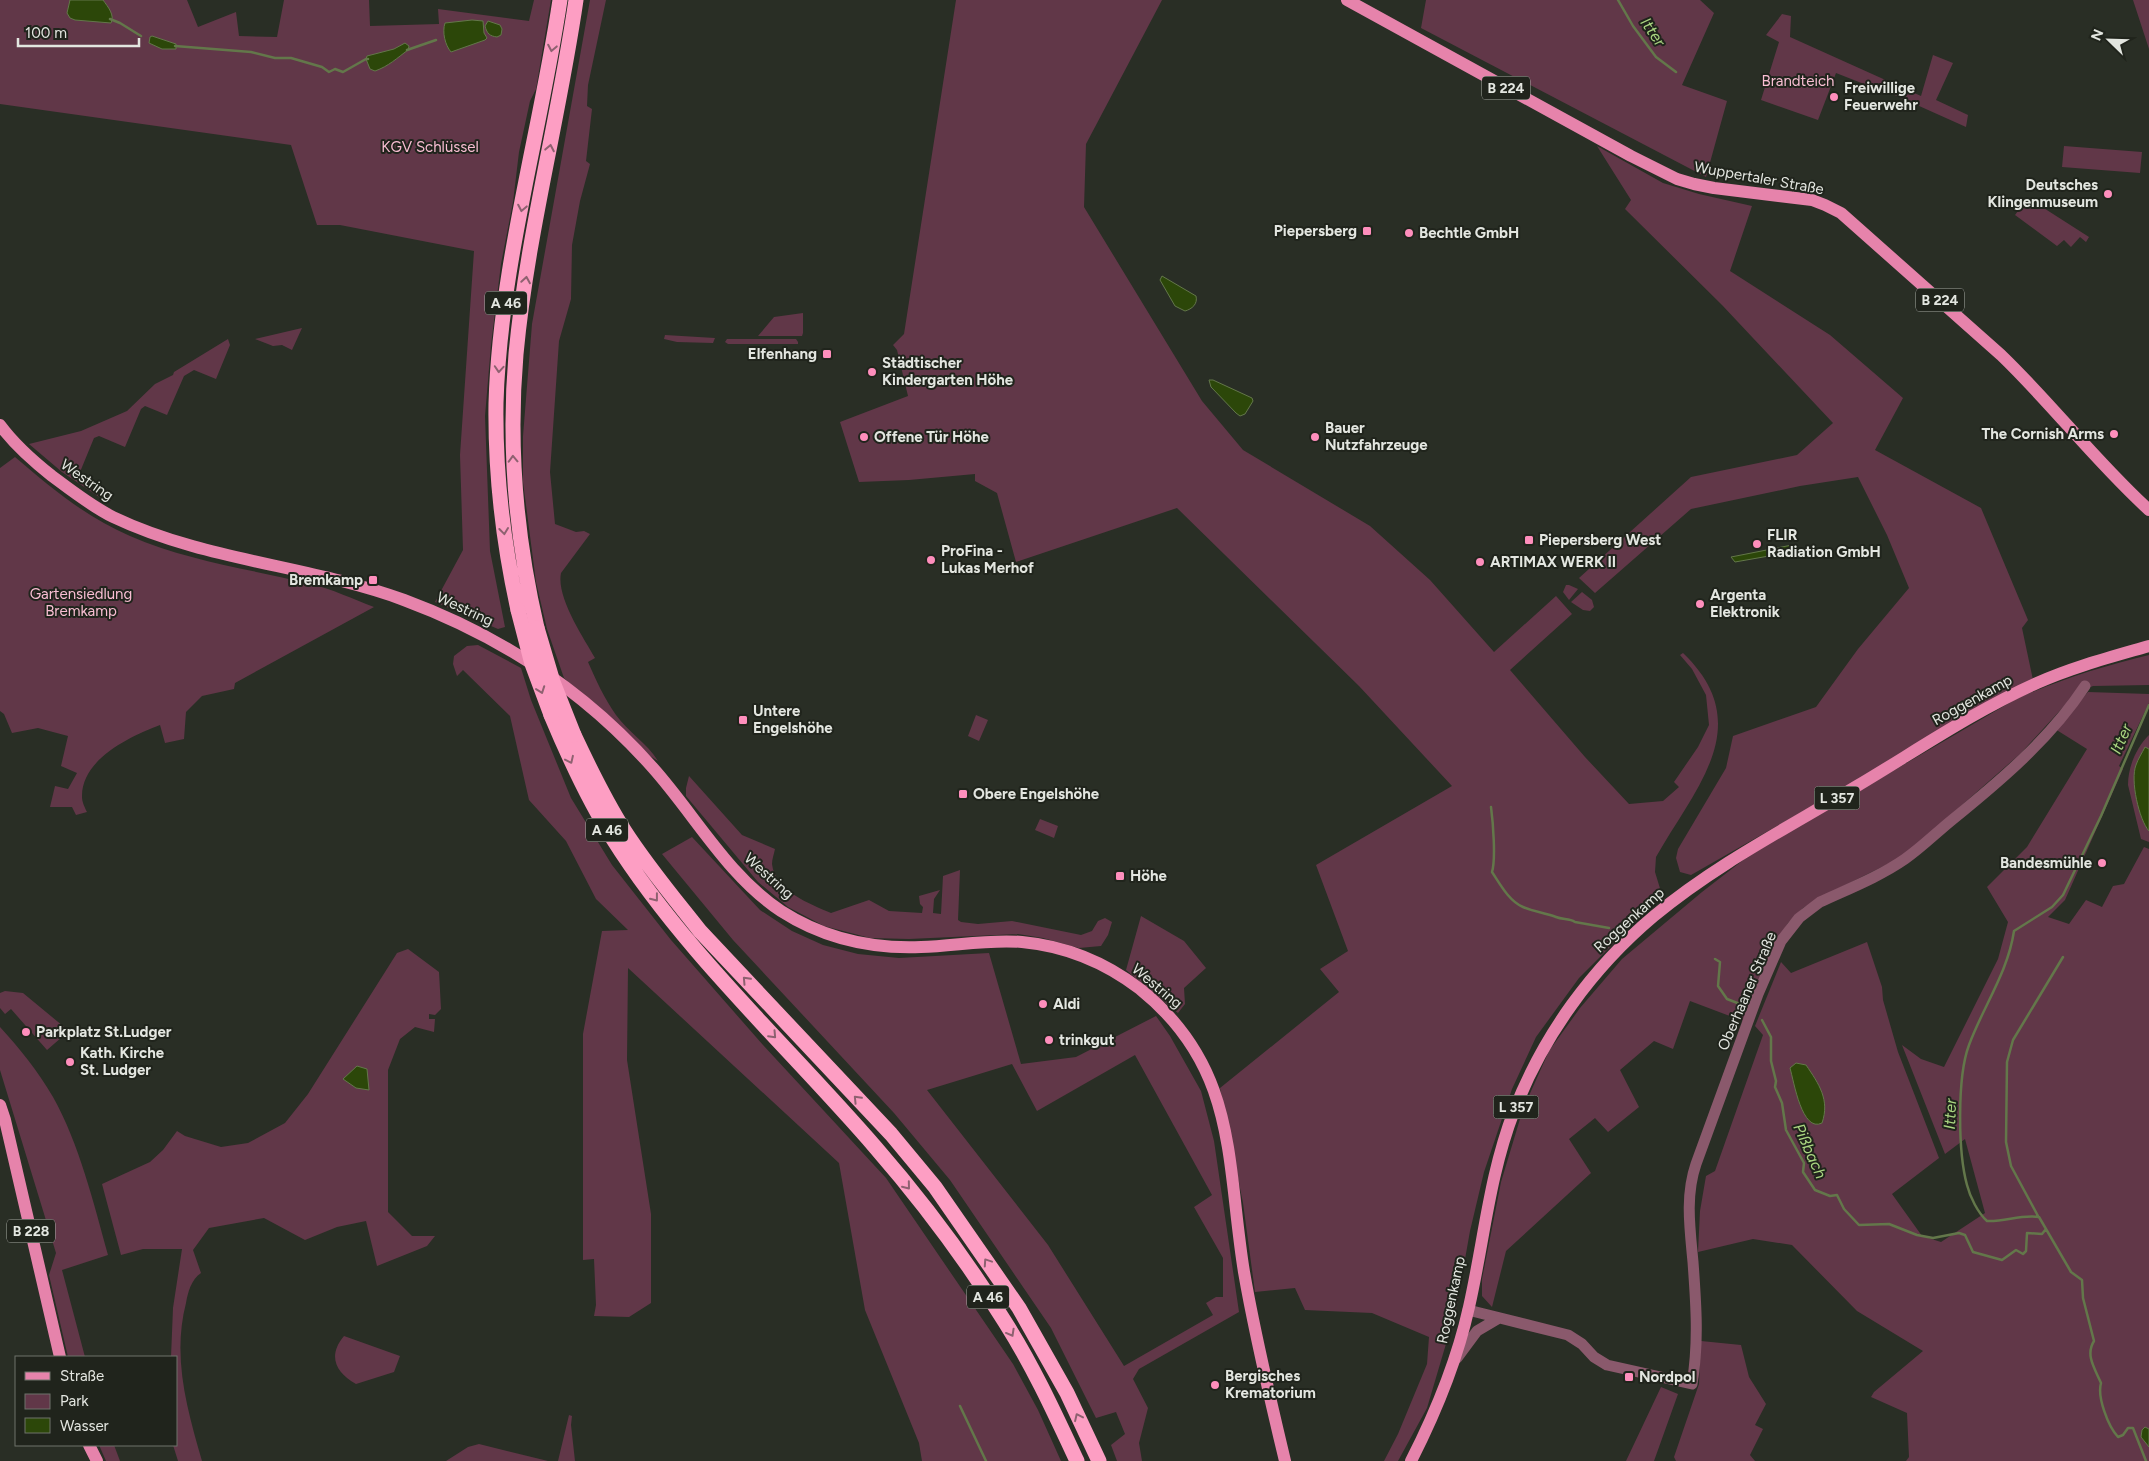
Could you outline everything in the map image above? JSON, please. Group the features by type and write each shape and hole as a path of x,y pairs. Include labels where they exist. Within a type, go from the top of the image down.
{"highway":[{"name":"A 46","path":"560,0 508,290 496,402 499,486 508,558 518,610 532,664 551,716 580,780 614,840 643,883 743,1003 876,1148 942,1230 1005,1322 1051,1403 1077,1461"},
{"name":"A 46","path":"576,0 526,282 514,389 514,484 518,527 527,588 553,682 574,735 624,830 657,877 695,925 891,1134 935,1187 1019,1308 1067,1393 1099,1461"}],"main road":[{"name":"Wuppertaler Straße","path":"1347,0 1623,152 1677,179 1714,188 1812,200 1841,213 2022,375 2108,471 2149,510"},
{"name":"Westring","path":"0,425 22,450 62,484 87,502 135,526 198,548 358,584 444,616 513,650 576,695 618,731 653,768 713,844 744,878 781,910 808,926 829,935 872,945 922,947 994,942 1045,945 1066,950 1110,969 1131,982 1161,1006 1178,1025 1203,1063 1221,1109 1227,1136 1245,1275 1285,1461"},
{"name":"Roggenkamp","path":"1410,1461 1440,1400 1454,1363 1468,1310 1490,1193 1506,1133 1521,1096 1546,1045 1568,1010 1596,974 1654,916 1704,879 2001,700 2059,674 2149,646"},
{"name":"B 228","path":"0,1105 60,1356"},
{"path":"90,1446 97,1461"}],"street":[{"name":"Oberhaaner Straße","path":"1499,1318 1568,1335 1582,1344 1594,1357 1607,1365 1692,1384 1696,1361 1696,1310 1689,1210 1691,1184 1696,1164 1758,994 1781,940 1808,909 1905,859 1970,806 2028,753 2059,719 2085,686"},
{"path":"1468,1310 1499,1318"},
{"path":"1454,1363 1477,1331 1499,1318"}],"green space":[{"name":"KGV Schlüssel","path":"0,0 187,0 198,27 236,12 239,36 277,37 284,0 369,0 370,26 439,24 438,9 529,21 534,0 551,0 536,89 530,101 519,152 513,202 501,264 485,416 490,551 505,627 498,629 435,602 463,550 460,455 474,251 340,225 317,225 291,145 0,104"},
{"path":"590,0 606,0 588,85 587,106 592,109 586,161 590,164 580,201 572,245 571,299 559,341 550,472 555,524 576,532 584,531 590,534 561,573 561,583 566,605 595,658 588,662 608,702 621,721 658,761 647,754 564,678 547,629 536,582 523,482 523,436 532,324"},
{"path":"956,0 1162,0 1086,144 1084,207 1202,401 1243,450 1370,526 1430,580 1494,652 1556,596 1572,614 1510,670 1585,757 1629,804 1663,801 1679,787 1674,782 1698,747 1709,725 1706,695 1692,669 1680,655 1683,653 1705,680 1716,706 1718,731 1712,756 1701,781 1656,857 1655,872 1662,895 1579,978 1536,1037 1512,1089 1484,1172 1470,1231 1456,1310 1427,1408 1398,1461 1384,1461 1398,1434 1427,1364 1429,1337 1372,1313 1305,1310 1295,1288 1255,1292 1243,1203 1220,1088 1339,992 1320,969 1348,951 1316,865 1452,786 1359,686 1177,508 1016,562 997,493 975,481 975,474 859,482 840,422 908,396 897,350 893,345 904,334"},
{"path":"1426,0 1700,0 1714,13 1682,85 1727,101 1706,177 1421,28"},
{"path":"2133,0 2149,0 2149,49"},
{"name":"Brandteich","path":"1782,14 1791,16 1790,37 1921,96 1933,55 1953,63 1936,100 1968,115 1966,127 1879,88 1872,94 1862,89 1864,84 1836,73 1818,120 1761,100 1779,42 1766,35"},
{"path":"1597,146 1663,183 1699,194 1752,206 1730,271 1830,335 1903,398 1875,450 1981,508 2028,620 2022,628 2033,680 1691,875 1680,872 1676,858 1678,849 1726,768 1733,736 1816,707 1858,649 1909,588 1887,535 1858,477 1800,486 1691,509 1595,593 1579,578 1691,477 1797,455 1833,423 1722,305 1625,209 1631,200"},
{"path":"2064,146 2142,152 2140,173 2062,167"},
{"path":"2028,198 2089,237 2086,242 2080,237 2071,247 2064,240 2057,246 2015,215"},
{"path":"803,313 802,336 758,336 774,317"},
{"path":"302,328 292,350 282,345 273,346 255,339"},
{"path":"665,335 715,338 713,343 677,342 664,339"},
{"path":"228,339 230,345 216,379 194,370 184,376 167,415 145,406 141,409 125,447 99,436 94,438 80,472 108,503 62,472 29,444 81,431 127,411 155,384 173,375 174,372"},
{"path":"727,339 796,339 798,344 728,344 725,342"},
{"name":"Gartensiedlung Bremkamp","path":"15,457 56,491 84,511 130,536 152,545 196,558 318,586 374,607 235,683 234,689 202,696 186,712 184,739 165,743 160,725 135,736 110,751 90,771 84,783 82,799 87,812 76,815 72,807 50,807 55,786 68,789 77,773 61,766 68,736 38,728 12,733 4,714 0,711 0,468"},
{"path":"1566,585 1578,589 1569,600 1563,592"},
{"path":"1582,592 1592,600 1594,607 1590,611 1583,610 1571,602"},
{"path":"478,645 521,668 531,700 571,798 612,865 671,940 763,1045 886,1178 1013,1364 1038,1410 1061,1461 922,1461 919,1443 865,1310 839,1163 628,968 627,1060 651,1214 651,1303 629,1317 594,1316 596,1305 594,1259 583,1260 583,1034 602,931 628,930 596,899 566,841 529,800 510,716 463,670 457,676 453,664 454,656 467,646"},
{"path":"2149,655 2149,685 2093,686 2076,693 2021,753 1904,856 1823,896 1803,908 1788,923 1772,949 1743,1021 1690,1001 1673,1049 1654,1041 1620,1070 1639,1107 1608,1132 1595,1118 1569,1139 1591,1173 1506,1251 1492,1307 1482,1296 1482,1279 1501,1182 1523,1109 1549,1051 1580,1008 1622,959 1751,854 2016,699 2081,674"},
{"path":"2088,692 2149,694 2149,703 2119,766 2123,769 2065,900 2048,917 2069,924 2086,900 2102,907 2113,886 2124,884 2144,847 2149,849 2149,1461 1906,1461 1909,1457 1907,1413 1871,1397 1874,1392 1923,1351 1857,1311 1792,1245 1753,1239 1698,1252 1700,1211 1706,1176 1715,1171 1763,1035 1755,1026 1781,962 1791,973 1867,942 1882,987 1883,1000 1898,1052 1939,1158 1892,1194 1922,1236 1941,1242 1985,1213 1965,1139 1945,1154 1902,1045 1921,1059 1944,1067 1998,959 2008,922 1987,887 2027,847 2087,749 2055,729"},
{"path":"976,715 988,720 979,741 968,736"},
{"path":"2149,735 2149,842 2141,839 2128,785 2129,771 2134,758 2140,746"},
{"path":"689,776 742,835 775,849 772,864 780,882 786,889 804,901 831,913 869,900 889,911 922,913 923,907 920,904 919,896 940,890 934,899 933,913 941,914 943,876 960,870 958,920 961,922 978,924 1012,921 1081,935 1092,931 1098,921 1105,918 1112,922 1108,935 1101,946 1079,948 1043,938 1018,934 909,939 870,938 824,926 788,907 758,882 686,796"},
{"path":"1040,819 1058,826 1054,838 1035,830"},
{"path":"692,837 760,910 792,931 823,945 858,954 899,958 989,953 1021,1064 1076,1057 1156,1016 1170,1036 1201,1091 1214,1141 1239,1312 1139,1369 1133,1379 1148,1408 1139,1443 1142,1461 1117,1461 1111,1445 1125,1434 1116,1412 1096,1418 1051,1328 950,1180 894,1113 733,940 662,854","holes":["1135,1055 1212,1195 1194,1207 1223,1258 1223,1297 1216,1297 1206,1303 1213,1315 1124,1366 1048,1245 927,1090 1012,1064 1037,1111"]},
{"path":"1141,916 1184,941 1206,968 1184,988 1185,1004 1178,1013 1126,970"},
{"path":"408,949 439,972 441,1009 435,1015 429,1014 429,1019 435,1019 434,1032 415,1027 400,1039 388,1070 388,1212 412,1236 435,1236 427,1246 377,1266 366,1221 337,1227 305,1240 264,1218 209,1228 193,1250 201,1273 192,1283 189,1291 180,1343 183,1383 202,1461 178,1461 173,1446 178,1446 178,1356 171,1356 173,1308 182,1249 143,1249 121,1255 102,1184 150,1162 163,1150 177,1131 185,1136 221,1147 248,1143 285,1123 308,1094 397,953"},
{"path":"5,991 23,993 69,1031 47,1050 11,1009 5,1014 0,1008 0,993"},
{"path":"0,1027 35,1069 53,1097 71,1134 85,1174 108,1255 62,1270 85,1356 68,1356 49,1275 56,1253 0,1070"},
{"path":"344,1336 400,1356 394,1372 356,1384 349,1380 339,1369 335,1357 339,1343"},
{"path":"1701,1341 1741,1345 1749,1377 1766,1404 1755,1425 1763,1429 1750,1455 1755,1461 1676,1461 1674,1457 1699,1384"},
{"path":"1661,1387 1678,1394 1654,1461 1626,1461"},
{"path":"569,1415 572,1416 571,1425 575,1461 558,1461"},
{"path":"479,1444 548,1461 446,1461 468,1447"},
{"path":"99,1446 114,1446 120,1461 106,1461"}],"water":[{"path":"70,0 103,0 112,14 111,23 70,18 67,13"},
{"path":"472,20 483,21 484,33 487,38 451,52 445,38 445,23"},
{"path":"488,21 500,25 502,29 501,35 497,37 488,33 485,26"},
{"path":"152,36 176,44 176,49 162,49 149,43"},
{"path":"405,43 409,46 408,50 396,59 375,71 370,69 366,59 367,56 394,49"},
{"path":"1162,276 1196,296 1194,306 1185,311 1175,306 1160,280"},
{"path":"1209,380 1213,380 1252,398 1253,401 1245,414 1240,416 1236,413 1211,387"},
{"path":"1792,545 1786,553 1735,562 1731,557"},
{"path":"2145,747 2149,749 2149,831 2145,826 2136,800 2134,780 2136,765"},
{"path":"1796,1063 1806,1065 1822,1092 1825,1107 1822,1123 1815,1124 1809,1121 1804,1114 1790,1068"},
{"path":"357,1066 367,1069 369,1090 356,1088 343,1079"},
{"path":"2145,1427 2149,1429 2149,1447 2141,1437 2142,1430"}],"waterway":[{"name":"Itter","path":"1618,0 1633,26 1656,57 1676,72"},
{"path":"110,19 141,36"},
{"path":"407,50 436,40"},
{"path":"175,46 251,52 275,58 291,58 322,67 329,72 335,69 343,72 368,59"},
{"name":"Itter","path":"2146,1461 2133,1428 2128,1428 2123,1435 2118,1437 2104,1411 2100,1389 2101,1383 2091,1357 2090,1351 2094,1341 2083,1298 2082,1280 2071,1272 2039,1217 2032,1216 1987,1221 1980,1214 1968,1190 1964,1171 1960,1115 1962,1076 1969,1045 2001,975 2014,931 2052,907 2063,895 2101,816 2149,705"},
{"name":"Pißbach","path":"1491,807 1494,850 1492,872 1509,896 1518,904 1531,910 1575,922 1609,928"},
{"path":"2038,1216 2011,1166 2006,1142 2007,1062 2013,1040 2063,957"},
{"name":"Pißbach","path":"1715,959 1720,962 1718,986 1727,999 1740,1004"},
{"name":"Pißbach","path":"1762,1020 1771,1037 1771,1061 1776,1081 1775,1087 1782,1103 1786,1130 1804,1163 1803,1172 1815,1190 1830,1196 1837,1195 1844,1209 1859,1225 1889,1224 1917,1235 1933,1238 1959,1233 1965,1235 1973,1252 2002,1260 2016,1250 2023,1254 2026,1251 2027,1233 2042,1234 2046,1229"},
{"path":"960,1406 986,1461"}],"place":[{"name":"Freiwillige Feuerwehr","path":"1834,97"},
{"name":"Deutsches Klingenmuseum","path":"2108,194"},
{"name":"Piepersberg","path":"1367,231"},
{"name":"Bechtle GmbH","path":"1409,233"},
{"name":"Elfenhang","path":"827,354"},
{"name":"Städtischer Kindergarten Höhe","path":"872,372"},
{"name":"The Cornish Arms","path":"2114,434"},
{"name":"Offene Tür Höhe","path":"864,437"},
{"name":"Bauer Nutzfahrzeuge","path":"1315,437"},
{"name":"Piepersberg West","path":"1529,540"},
{"name":"FLIR Radiation GmbH","path":"1757,544"},
{"name":"ProFina - Lukas Merhof","path":"931,560"},
{"name":"ARTIMAX WERK II","path":"1480,562"},
{"name":"Bremkamp","path":"373,580"},
{"name":"Argenta Elektronik","path":"1700,604"},
{"name":"Untere Engelshöhe","path":"743,720"},
{"name":"Obere Engelshöhe","path":"963,794"},
{"name":"Bandesmühle","path":"2102,863"},
{"name":"Höhe","path":"1120,876"},
{"name":"Aldi","path":"1043,1004"},
{"name":"Parkplatz St.Ludger","path":"26,1032"},
{"name":"trinkgut","path":"1049,1040"},
{"name":"Kath. Kirche St. Ludger","path":"70,1062"},
{"name":"Nordpol","path":"1629,1377"},
{"name":"Bergisches Krematorium","path":"1215,1385"}]}
